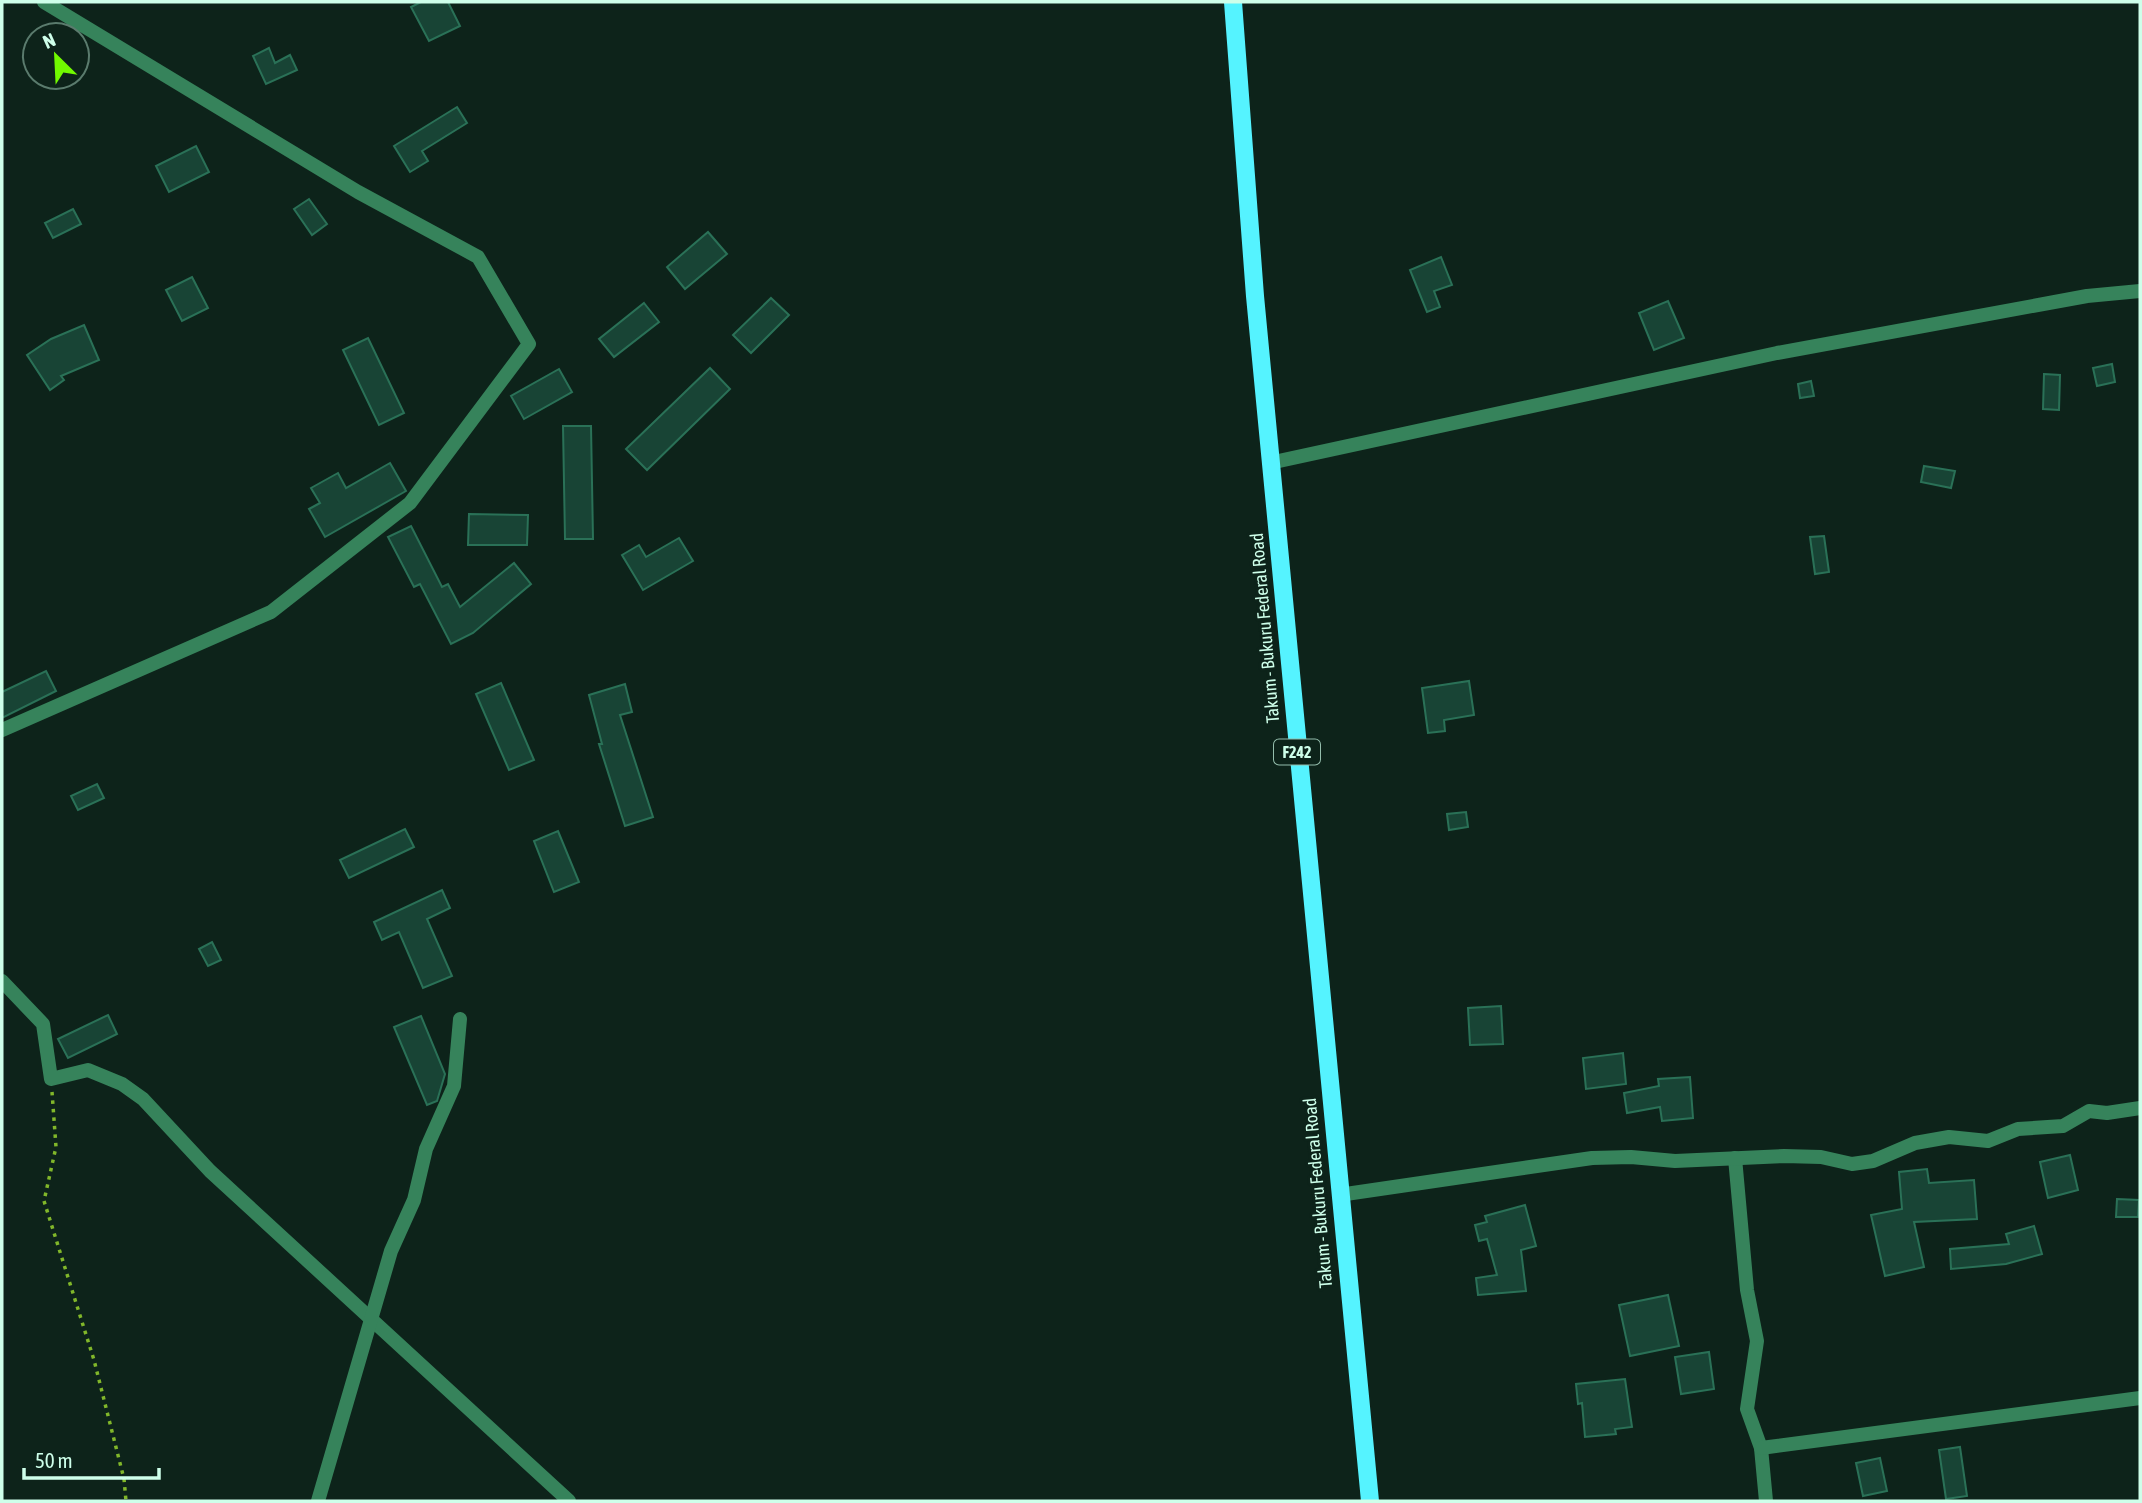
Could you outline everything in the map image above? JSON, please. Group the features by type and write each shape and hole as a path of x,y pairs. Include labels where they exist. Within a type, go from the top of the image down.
{"main road":[{"name":"Takum - Bukuru Federal Road","path":"1233,2 1270,463 1370,1501"}],"street":[{"path":"2,730 271,612 410,503 529,344 478,257 346,185 44,2"},
{"path":"1270,463 1777,353 2087,296 2140,291"},
{"path":"2,981 43,1024 51,1079 88,1070 122,1084 143,1099 210,1171 569,1501"},
{"path":"318,1501 391,1251 414,1200 426,1149 454,1086 460,1019"},
{"path":"1339,1195 1592,1158 1631,1157 1675,1161 1821,1157 1852,1164 1873,1161 1915,1143 1949,1137 1988,1141 2018,1129 2063,1126 2089,1111 2107,1114 2140,1108"},
{"path":"1735,1158 1746,1290 1757,1341 1747,1409 1761,1448 1766,1501"},
{"path":"1761,1448 2140,1398"}],"path":[{"path":"51,1079 56,1147 44,1201 94,1360 124,1479 126,1501"}],"building":[{"path":"421,2 448,2 460,26 429,41 411,7"},
{"path":"269,48 275,63 290,55 297,70 266,84 253,56"},
{"path":"457,107 467,123 422,151 428,161 410,172 394,146"},
{"path":"196,146 209,172 169,192 156,166"},
{"path":"309,199 327,224 312,235 294,209"},
{"path":"73,209 81,224 53,238 45,223"},
{"path":"708,232 727,254 685,289 667,267"},
{"path":"1441,257 1452,285 1434,291 1440,307 1427,312 1410,270"},
{"path":"192,277 208,308 182,321 166,290"},
{"path":"771,298 789,315 751,353 733,335"},
{"path":"1668,301 1684,338 1654,350 1639,313"},
{"path":"644,303 659,322 614,357 599,339"},
{"path":"84,325 99,360 61,376 64,380 50,390 27,355 51,339"},
{"path":"368,338 404,413 379,425 343,350"},
{"path":"2112,364 2115,382 2097,386 2093,368"},
{"path":"710,368 730,389 647,470 626,449"},
{"path":"559,369 572,392 524,419 511,396"},
{"path":"2044,374 2060,375 2059,410 2043,409"},
{"path":"1811,381 1814,396 1800,398 1798,384"},
{"path":"563,426 591,426 593,539 565,539"},
{"path":"390,463 406,491 325,537 309,509 320,503 311,488 338,473 346,488"},
{"path":"1924,466 1955,471 1951,488 1921,482"},
{"path":"469,514 528,515 527,545 468,545"},
{"path":"411,526 442,587 448,584 460,607 514,563 531,584 473,633 451,644 420,584 414,587 388,537"},
{"path":"1824,536 1829,572 1815,574 1810,537"},
{"path":"679,538 693,561 643,590 622,555 639,545 646,557"},
{"path":"46,671 56,691 2,718 2,692"},
{"path":"1469,681 1474,715 1444,720 1445,731 1428,733 1422,688"},
{"path":"501,683 534,760 509,770 476,694"},
{"path":"625,684 632,712 620,715 653,817 625,826 599,744 602,744 589,695"},
{"path":"97,784 104,798 78,810 71,796"},
{"path":"1466,812 1468,827 1449,830 1447,814"},
{"path":"405,829 414,847 349,878 340,860"},
{"path":"558,831 579,882 554,892 534,841"},
{"path":"442,890 450,908 427,919 452,976 423,988 399,932 382,940 374,922"},
{"path":"212,942 221,960 208,966 199,949"},
{"path":"1501,1006 1503,1044 1470,1045 1468,1008"},
{"path":"108,1015 117,1034 68,1058 58,1039"},
{"path":"421,1016 445,1074 437,1101 427,1105 394,1027"},
{"path":"1623,1053 1626,1084 1586,1089 1583,1058"},
{"path":"1690,1077 1693,1118 1662,1121 1660,1107 1627,1113 1624,1093 1659,1086 1658,1079"},
{"path":"2070,1155 2078,1190 2048,1198 2040,1162"},
{"path":"1927,1169 1929,1183 1974,1180 1977,1219 1914,1222 1924,1267 1885,1276 1871,1215 1902,1209 1899,1172"},
{"path":"2117,1199 2139,1200 2138,1217 2116,1217"},
{"path":"1525,1205 1536,1246 1521,1250 1526,1291 1478,1295 1476,1278 1497,1275 1487,1239 1479,1241 1475,1225 1487,1222 1485,1216"},
{"path":"2034,1226 2042,1254 2006,1264 1951,1269 1950,1249 2009,1244 2006,1234"},
{"path":"1668,1295 1679,1346 1630,1356 1619,1305"},
{"path":"1709,1352 1714,1389 1681,1394 1675,1357"},
{"path":"1625,1379 1632,1427 1615,1429 1616,1434 1585,1437 1582,1403 1578,1404 1576,1384"},
{"path":"1960,1447 1967,1496 1946,1499 1939,1450"},
{"path":"1880,1458 1887,1491 1863,1496 1856,1463"}]}
